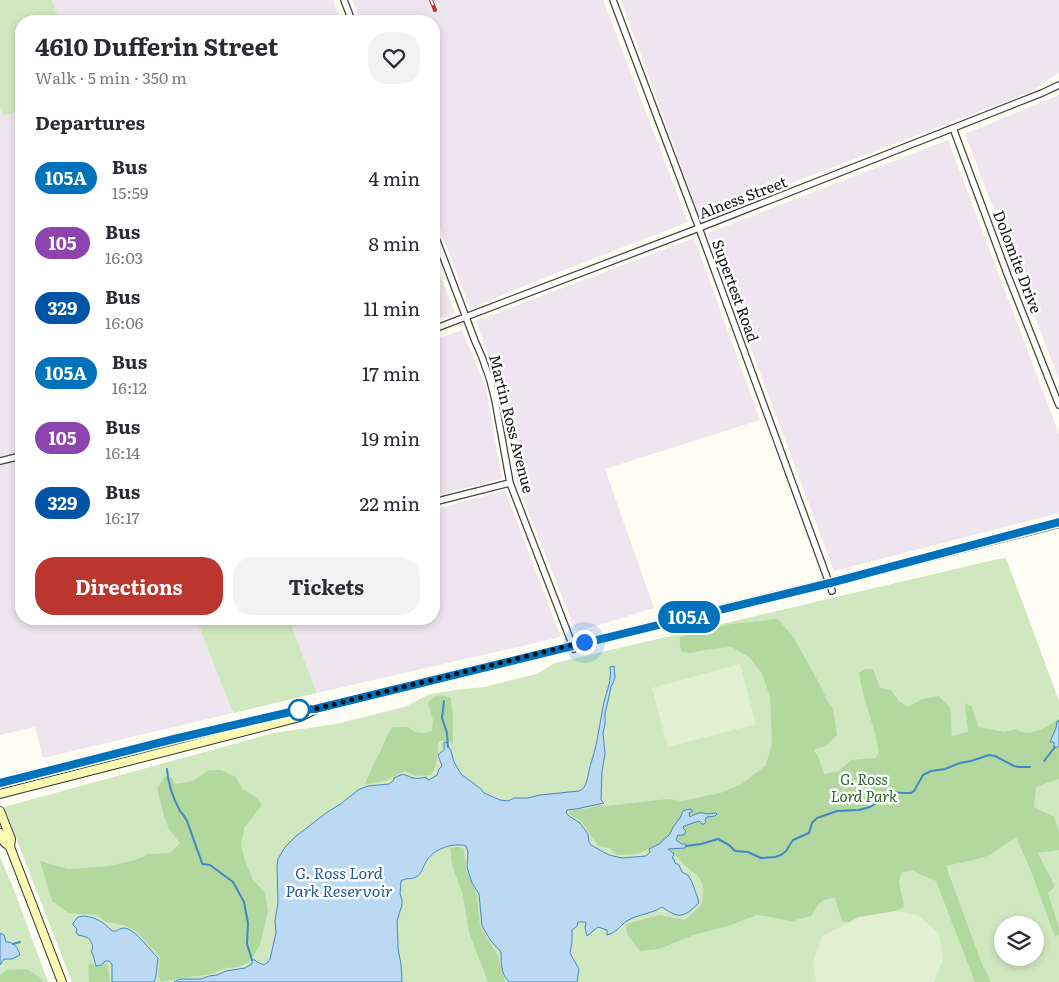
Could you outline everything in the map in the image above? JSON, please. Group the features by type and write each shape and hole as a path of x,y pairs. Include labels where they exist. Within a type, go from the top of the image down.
{"main road":[{"path":"0,783 174,739 299,710 315,709 831,587 1059,522"},
{"path":"0,794 294,719 315,709"},
{"path":"0,811 11,839 10,847 62,982"},
{"path":"0,833 4,842 10,847"}],"street":[{"path":"344,0 350,15"},
{"name":"Supertest Road","path":"613,0 831,587"},
{"name":"Alness Street","path":"440,327 699,228 1042,94 1059,85"},
{"name":"Dolomite Drive","path":"953,128 1008,276 1058,400"},
{"name":"Martin Ross Avenue","path":"440,249 490,380 510,483 574,647"},
{"path":"0,461 15,457"},
{"path":"440,500 510,483"}],"shaded area":[{"path":"52,0 333,0 339,15 58,15"},
{"path":"352,0 603,0 688,222 531,283 470,309 440,229 440,15 358,15"},
{"path":"621,0 1059,0 1059,72 1033,91 700,218"},
{"path":"1059,95 1059,380 965,134"},
{"path":"0,109 3,116 15,113 15,625 198,625 233,713 43,758 35,727 0,735"},
{"path":"948,140 1059,434 1059,513 834,571 708,233"},
{"path":"694,238 760,420 605,469 654,608 576,632 517,483 500,389 476,321"},
{"path":"440,275 455,313 440,319"},
{"path":"462,330 486,388 502,479 440,494 440,338"},
{"path":"505,490 561,637 317,693 291,625 440,625 440,508"}],"green space":[{"path":"0,0 52,0 58,15 15,15 15,113 3,116 0,109"},
{"name":"G. Ross Lord Park","path":"1006,558 1059,701 1059,982 72,982 4,807 274,733 336,724 404,707 430,694 484,687 537,674 555,663"},
{"path":"778,619 794,638 833,708 837,735 826,746 814,751 818,756 824,774 839,771 851,760 875,758 879,753 859,673 865,669 873,669 880,688 891,690 899,701 908,707 922,699 939,696 950,708 952,736 968,732 965,703 972,706 978,727 1005,732 1016,729 1026,733 1032,732 1044,728 1059,719 1059,779 1036,787 1034,807 1054,817 1059,831 1059,850 1038,853 1055,886 1048,893 1059,928 1059,934 1055,937 1031,871 1016,837 982,858 946,866 982,964 991,982 975,982 936,881 913,871 902,872 899,882 904,907 888,915 850,923 842,921 835,898 820,903 811,916 792,921 757,915 728,926 694,935 659,949 640,951 627,934 626,924 659,915 685,920 702,904 703,885 698,876 684,865 678,857 656,845 638,854 617,855 609,848 598,846 581,821 569,814 570,811 600,805 606,806 668,799 682,801 720,793 742,784 766,765 772,742 770,697 762,673 749,657 732,647 689,653 681,651 679,637 731,624"},
{"path":"198,625 291,625 317,693 233,713"},
{"path":"740,664 756,724 668,747 652,688"},
{"path":"438,695 450,697 453,713 453,745 449,741 438,741 438,754 431,775 415,776 405,771 385,781 365,784 393,727 408,727 419,733 432,731 433,720 428,703"},
{"path":"209,770 221,770 236,777 242,789 255,796 262,805 244,828 241,845 253,880 265,893 268,911 260,945 249,962 211,974 161,982 158,975 160,957 136,931 123,925 106,922 97,915 69,913 52,901 40,861 68,869 109,866 135,860 149,854 170,853 180,843 169,829 157,789 165,776 172,778 175,784 193,781"},
{"path":"459,847 464,849 466,869 477,896 480,926 498,956 505,982 488,982 469,932 463,895 452,865 450,848"},
{"path":"0,857 13,887 48,982 0,982"},
{"path":"895,911 917,915 939,933 943,959 934,982 816,982 813,963 822,936 859,917"},
{"path":"91,963 99,966 107,963 110,982 89,982 88,966"},
{"path":"27,969 43,982 0,982 0,975 7,970"}],"water":[{"name":"G. Ross Lord Park Reservoir","path":"614,666 615,678 605,714 603,733 605,754 602,771 601,800 604,803 567,810 566,813 580,823 588,834 591,845 609,855 622,858 646,856 650,852 649,849 659,844 670,834 685,810 691,809 693,811 689,813 690,817 700,813 716,813 715,816 707,817 704,824 699,821 684,826 683,828 686,831 684,835 678,835 676,840 686,844 685,848 668,849 674,854 672,858 675,863 679,865 682,872 688,875 698,899 699,903 689,912 677,915 662,907 630,919 614,932 607,935 607,930 598,927 587,936 586,922 578,922 577,926 572,930 570,953 579,969 577,982 509,982 503,972 501,952 491,941 482,926 479,894 472,883 467,867 468,852 466,846 456,845 445,847 434,853 427,860 418,876 401,881 400,894 402,905 397,921 402,982 174,982 180,979 201,979 226,971 245,968 252,964 252,960 264,965 268,962 276,933 278,859 285,847 295,837 358,790 368,786 389,784 394,778 402,775 415,778 426,777 429,780 437,775 442,766 438,755 444,750 444,742 446,742 451,751 454,762 461,774 484,793 500,800 508,801 514,798 528,798 582,789 586,784 596,746 610,681 610,667"},
{"path":"1057,721 1059,721 1059,746 1056,748 1054,747 1054,742 1050,742"},
{"path":"84,916 99,920 112,931 123,928 128,929 140,938 158,958 154,982 112,982 112,964 109,961 105,961 102,965 96,966 90,940 87,937 78,935 77,929 73,925 78,917"},
{"path":"0,933 4,935 6,942 12,943 15,946 20,955 12,959 4,959 0,965"}],"waterway":[{"path":"444,701 442,718 447,733 448,747"},
{"path":"1044,761 1055,747"},
{"path":"686,846 718,839 735,851 748,852 761,858 775,857 786,851 793,840 809,833 812,823 817,818 837,811 859,810 870,807 889,792 911,793 923,775 931,771 945,769 989,755 995,756 1014,766 1030,767"},
{"path":"167,769 173,796 187,821 202,863 210,865 233,882 244,902 248,923 247,944 252,960"},
{"path":"13,944 20,942"}],"railway":[{"path":"431,0 435,10"}],"bus line":[{"name":"105A","path":"0,783 174,739 299,710 315,709 830,583 1059,522"}],"route":[{"path":"299,710 315,709 584,642"}]}
